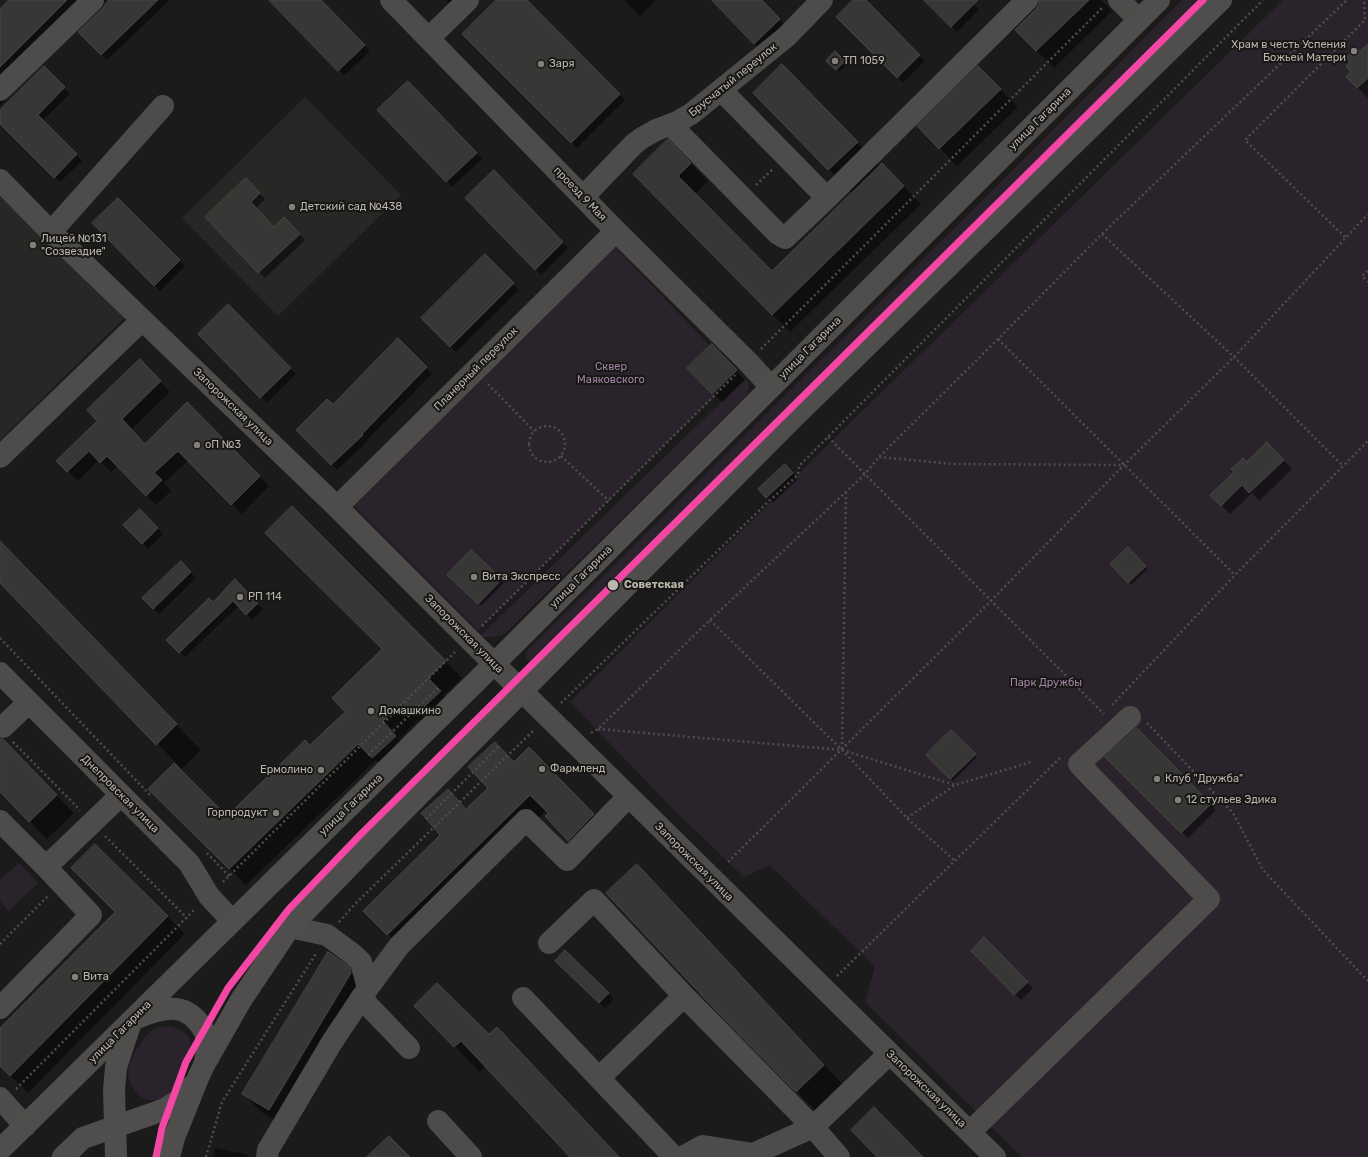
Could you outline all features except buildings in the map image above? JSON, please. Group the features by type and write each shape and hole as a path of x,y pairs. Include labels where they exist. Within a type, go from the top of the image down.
{"main road":[{"name":"улица Гагарина","path":"0,1150 494,664 1159,0"},
{"path":"63,1157 83,1138 162,1110 183,1098 201,1072 241,1000 290,927 380,834 523,692 792,419 1221,0"},
{"path":"116,1157 114,1090 116,1067 132,1020 156,1011 179,1009 193,1016 202,1028 208,1042 201,1072 174,1138 169,1157"}],"street":[{"path":"0,90 93,0"},
{"name":"проезд 9 Мая","path":"391,0 616,231 748,362 771,387"},
{"path":"429,38 468,0"},
{"name":"Брусчатый переулок","path":"583,197 634,144 652,132 685,118 786,37 822,0"},
{"path":"671,125 778,234 785,238 1027,0"},
{"path":"1112,3 1139,20"},
{"path":"721,90 827,198"},
{"path":"51,232 164,106"},
{"name":"Запорожская улица","path":"0,180 51,232 337,507 628,797 995,1157"},
{"name":"Планерный переулок","path":"337,507 616,231"},
{"path":"0,458 142,320"},
{"name":"Днепровская улица","path":"0,673 189,863 209,896 232,921"},
{"path":"3,726 29,702"},
{"path":"970,1132 1209,899 1079,764 1130,717"},
{"path":"46,867 121,795"},
{"path":"267,1157 268,1150 332,1042 399,946 526,820 567,860 628,797"},
{"path":"0,1008 91,915 46,867 2,826"},
{"path":"549,943 594,900 684,996 813,1127 839,1157"},
{"path":"290,927 327,935 361,962 365,993 409,1048"},
{"path":"599,1078 684,996"},
{"path":"523,998 674,1157"},
{"path":"683,1157 703,1146 753,1154 813,1127 889,1054"},
{"path":"2,1100 25,1126"},
{"path":"438,1121 471,1157"}],"path":[{"path":"206,1157 222,1102 327,935 354,904 770,500 798,475 799,466 1263,0"},
{"path":"587,735 598,729 710,620 865,474 879,457 1102,234 1347,0"},
{"path":"1345,237 1245,140 1365,20 1364,0"},
{"path":"2,1100 1112,3"},
{"path":"743,198 786,156"},
{"path":"728,862 991,601 1124,465 1234,358 1368,214"},
{"path":"1102,234 1234,358 1343,466"},
{"path":"1368,271 1362,276 1368,282"},
{"path":"998,339 1234,575"},
{"path":"475,371 534,431"},
{"path":"548,425 559,430 565,441 565,447 561,456 555,461 549,462 543,462 533,456 528,446 529,439 534,431 542,426 548,425"},
{"path":"828,437 1104,714 1143,719 1233,813 1263,870 1368,981"},
{"path":"1104,714 1234,575 1368,441"},
{"path":"561,456 609,501"},
{"path":"879,457 953,464 1124,465"},
{"path":"842,750 846,492"},
{"path":"710,620 842,750 907,818 954,860"},
{"path":"0,638 153,797"},
{"path":"368,754 438,688"},
{"path":"598,729 842,750 955,785"},
{"path":"426,819 498,746"},
{"path":"833,981 954,860 1065,753"},
{"path":"907,818 955,785 1031,762"},
{"path":"202,848 229,876"},
{"path":"0,944 61,883"}],"shaded area":[{"name":"Детский сад №438","path":"305,97 401,195 278,316 182,218"},
{"name":"Лицей №131 \"Созвездие\"","path":"0,180 132,310 0,440"}],"green space":[{"path":"1182,0 1201,0 1021,182 536,662 528,661 526,658 526,652 1011,172"},
{"name":"Парк Дружбы","path":"1283,0 1368,0 1368,1157 1022,1157 865,1002 875,967 770,865 744,877 676,812 570,702 848,425"},
{"name":"Сквер Маяковского","path":"612,244 737,374 478,630 354,506"},
{"path":"746,378 749,388 744,398 508,631 501,635 487,637 480,636"},
{"path":"19,863 38,883 9,911 0,901 0,880"},
{"path":"162,1026 175,1028 184,1032 189,1038 191,1055 184,1074 168,1096 160,1100 146,1099 138,1094 132,1086 128,1072 132,1058 139,1046 150,1032"}],"transit line":[{"path":"156,1157 162,1128 186,1062 228,988 289,909 360,835 1203,0"}],"place":[{"name":"Храм в честь Успения Божьей Матери","path":"1354,51"},
{"name":"ТП 1059","path":"835,61"},
{"name":"Заря","path":"541,64"},
{"name":"Детский сад №438","path":"292,207"},
{"name":"Лицей №131 \"Созвездие\"","path":"33,245"},
{"name":"оП №3","path":"197,445"},
{"name":"Вита Экспресс","path":"474,577"},
{"name":"Советская","path":"613,585"},
{"name":"РП 114","path":"240,597"},
{"name":"Домашкино","path":"371,711"},
{"name":"Фармленд","path":"542,769"},
{"name":"Ермолино","path":"321,770"},
{"name":"Клуб \"Дружба\"","path":"1157,779"},
{"name":"12 стульев Эдика","path":"1178,800"},
{"name":"Горпродукт","path":"276,813"},
{"name":"Вита","path":"75,977"}]}
